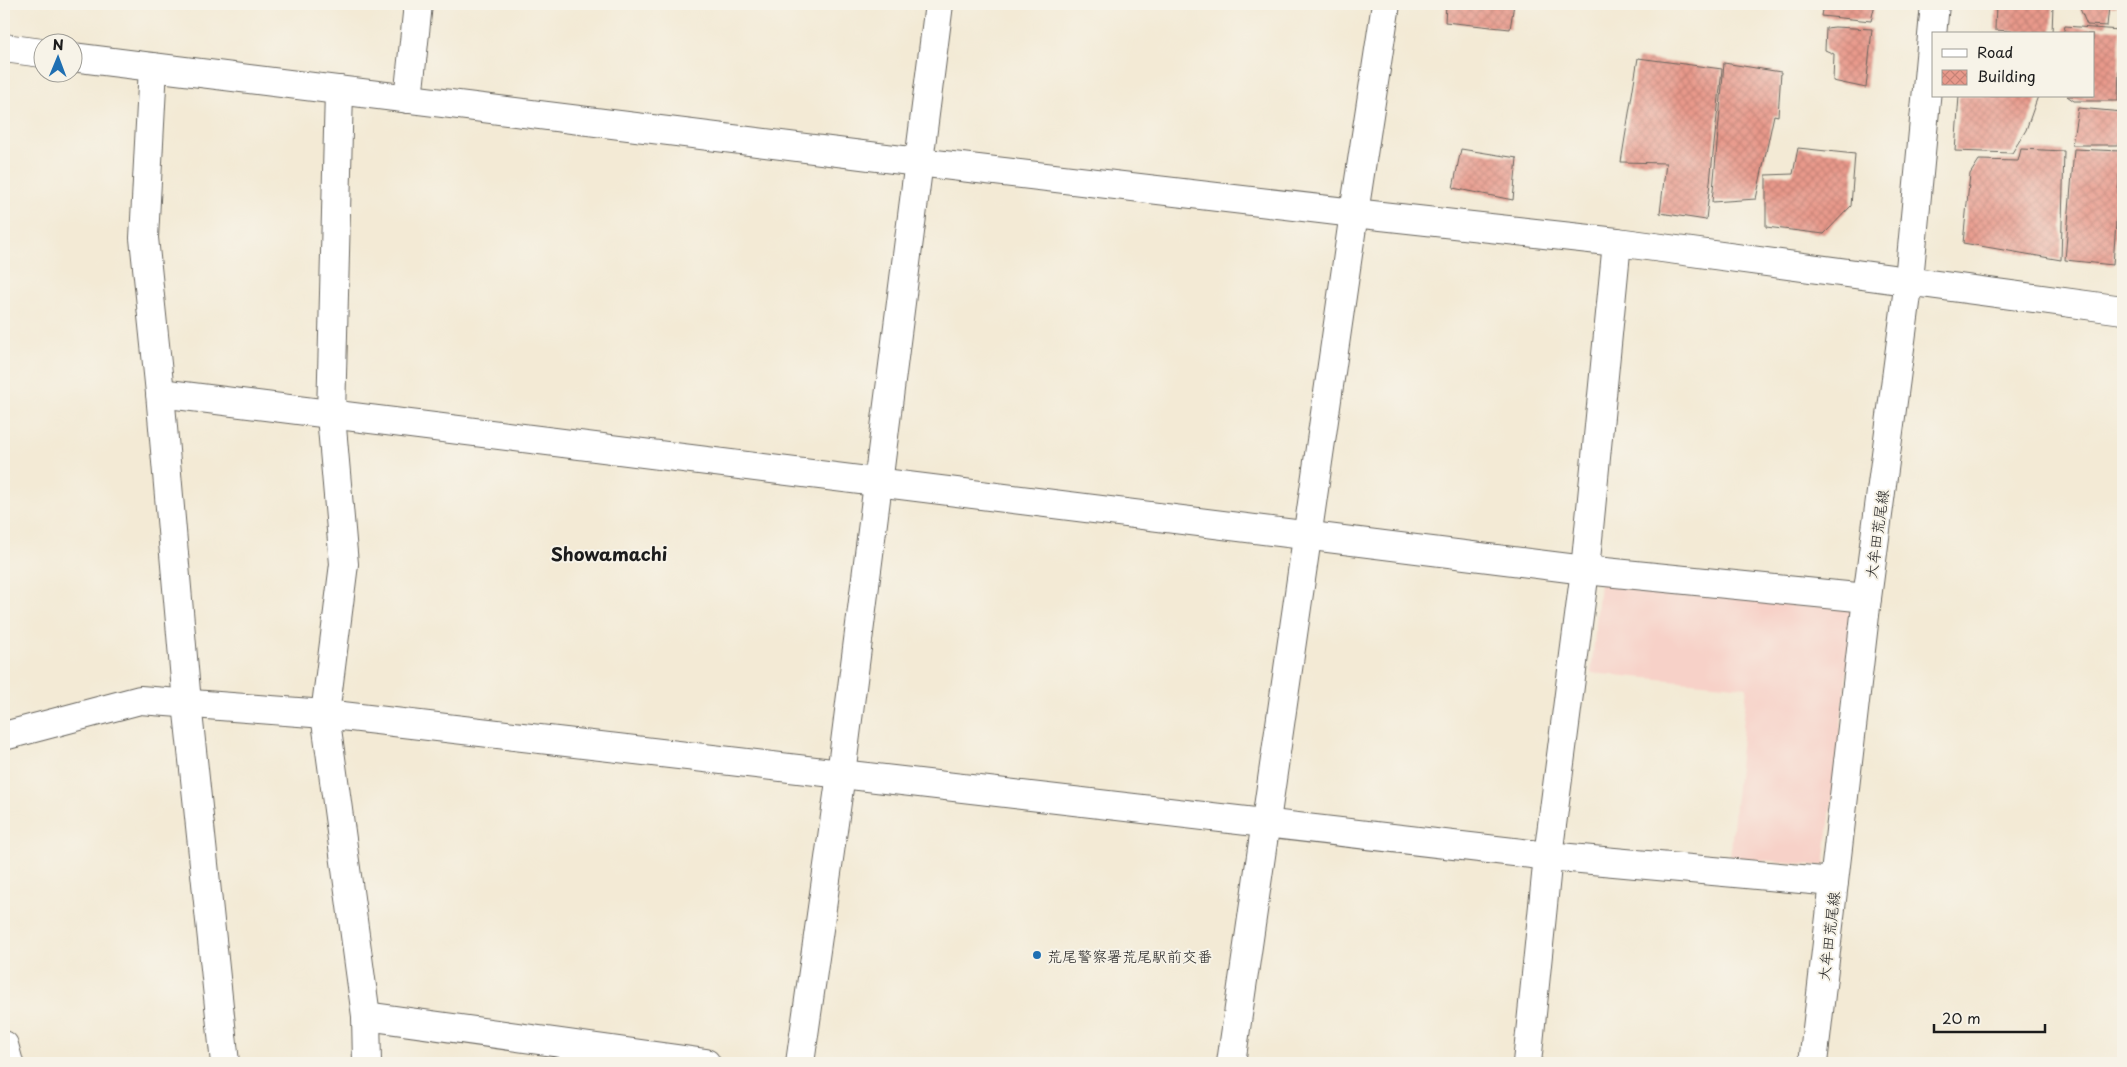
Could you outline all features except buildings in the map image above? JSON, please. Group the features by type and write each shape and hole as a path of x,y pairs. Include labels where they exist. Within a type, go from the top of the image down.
{"street":[{"path":"408,99 418,4"},
{"path":"800,1063 841,774 939,4"},
{"path":"1231,1063 1386,4"},
{"name":"大牟田荒尾線","path":"1932,32 1935,4"},
{"name":"大牟田荒尾線","path":"1813,1063 1867,598 1909,280 1932,36"},
{"path":"4,48 32,52"},
{"path":"82,58 918,162 1354,214 1617,242 2123,310"},
{"path":"153,68 144,238 160,394 187,703 225,1063"},
{"path":"339,90 331,416 344,564 325,714 366,1016 367,1063"},
{"path":"1527,1063 1548,856 1585,570 1617,242"},
{"path":"160,394 879,481 1585,570 1867,598"},
{"path":"4,736 140,700 325,714 1548,856 1834,882"},
{"path":"366,1016 706,1063"},
{"path":"4,1045 9,1063"}],"shaded area":[{"path":"1600,583 1855,607 1824,866 1730,857 1747,687 1591,673"}],"place":[{"name":"荒尾警察署荒尾駅前交番","path":"1037,955"}],"district":[{"name":"Showamachi","path":"609,553"}]}
